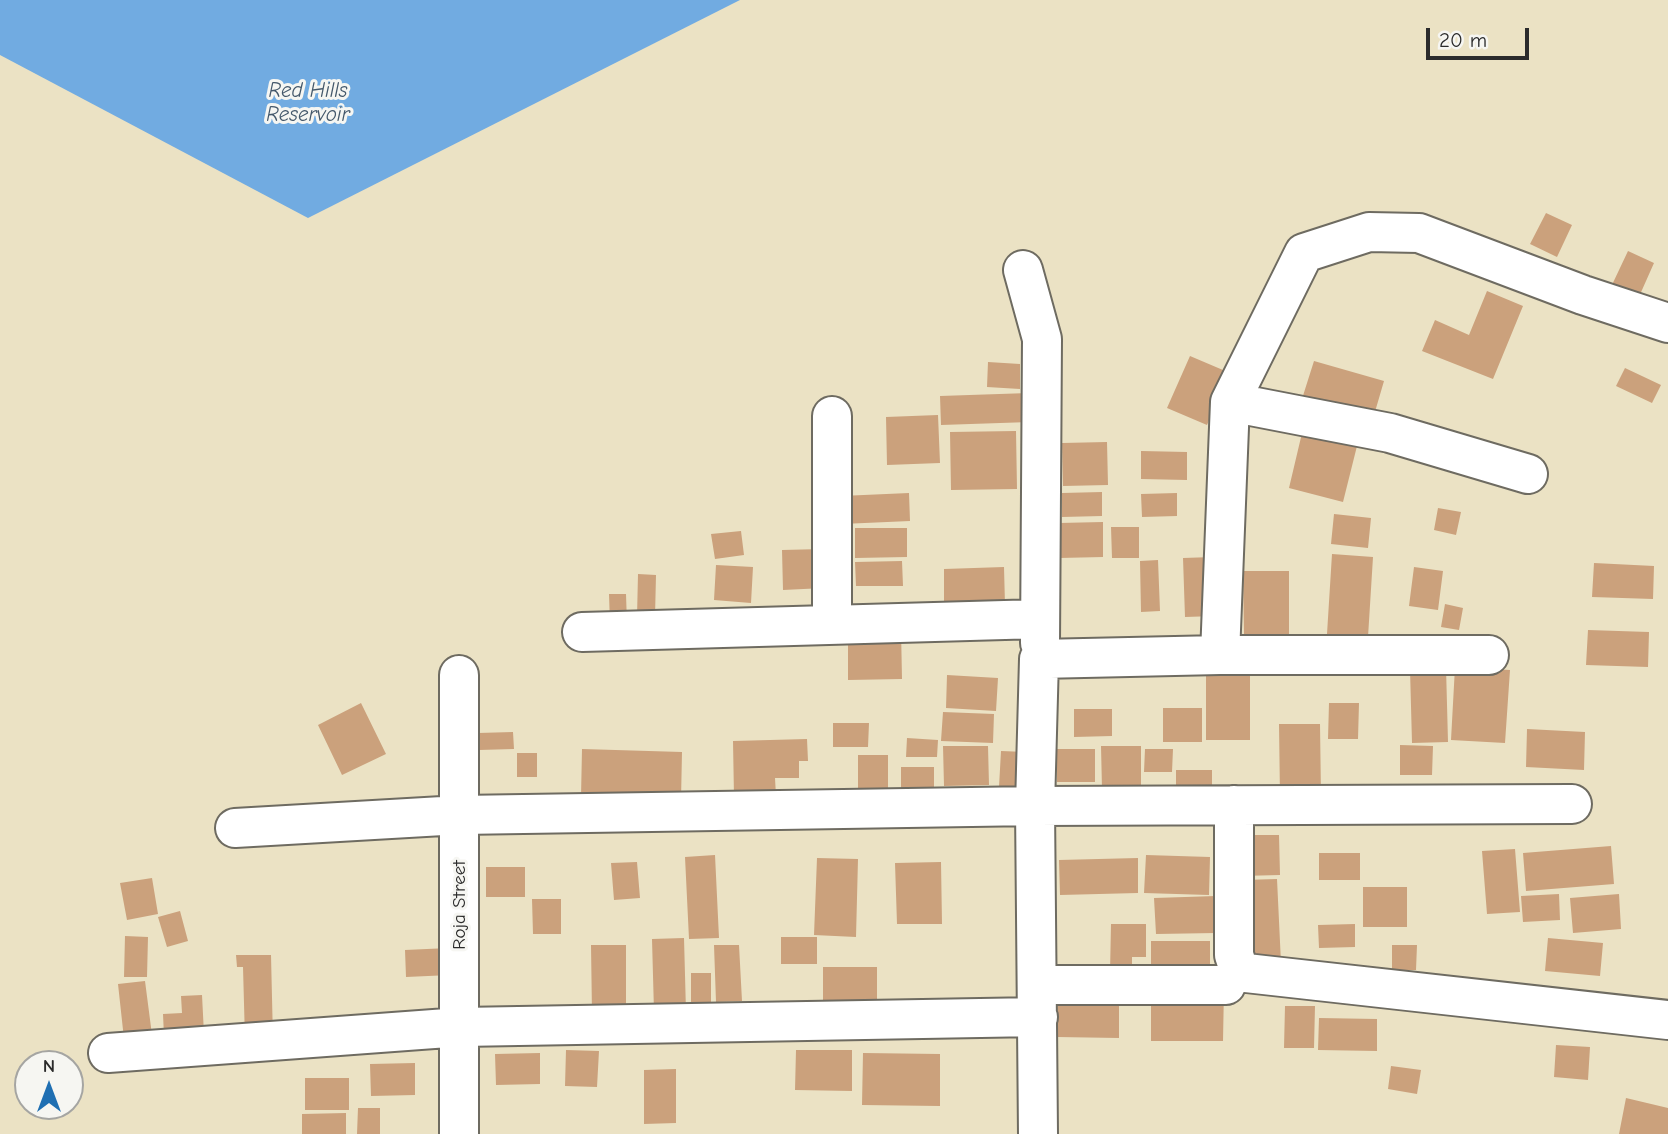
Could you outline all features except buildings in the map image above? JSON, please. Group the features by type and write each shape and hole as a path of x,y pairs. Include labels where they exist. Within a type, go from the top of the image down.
{"street":[{"path":"1220,655 1230,402 1304,253 1369,232 1419,233 1583,295 1668,323"},
{"path":"1023,270 1042,339 1040,619 1035,806 1038,1134"},
{"path":"1230,402 1390,433 1528,474"},
{"path":"832,416 832,625"},
{"path":"582,632 1040,619"},
{"path":"1039,659 1220,655 1489,656"},
{"name":"Roja Street","path":"459,675 459,1134"},
{"path":"235,828 460,815 1035,806 1572,804"},
{"path":"1234,805 1234,955 1238,970 1668,1020"},
{"path":"108,1053 461,1027 1038,1001 1226,985"}],"water":[{"name":"Red Hills Reservoir","path":"0,0 740,0 308,218 0,55"}]}
